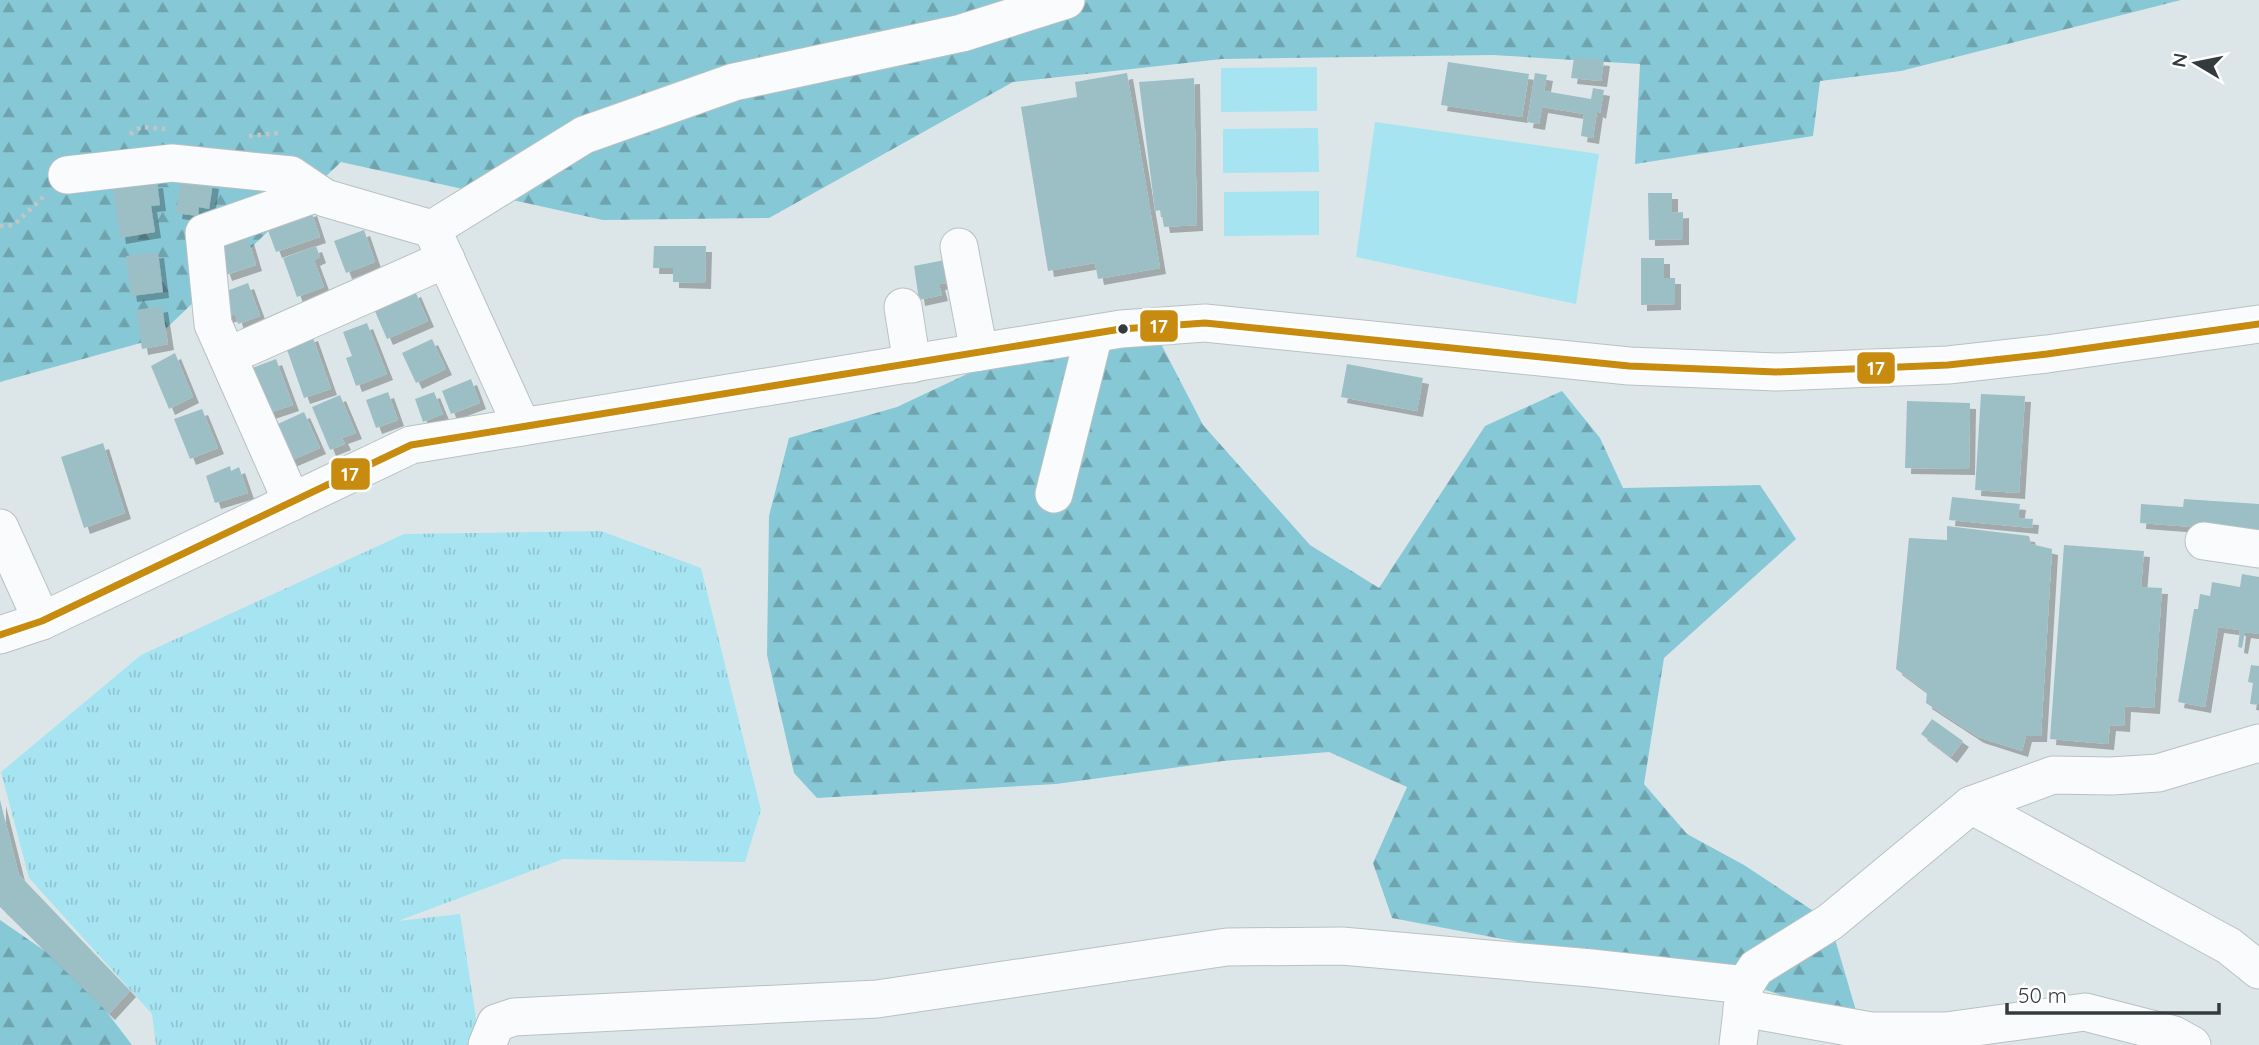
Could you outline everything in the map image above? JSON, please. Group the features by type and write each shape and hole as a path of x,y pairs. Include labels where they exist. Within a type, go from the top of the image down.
{"street":[{"path":"228,356 439,244 584,135 734,82 962,33 1066,0"},
{"path":"67,175 172,163 292,175 317,194 439,244 522,427"},
{"path":"292,502 213,324 204,233 317,194"},
{"path":"959,247 979,352"},
{"path":"903,307 912,364"},
{"path":"0,635 42,621 411,445 1094,334 1205,323 1629,366 1776,372 1948,365 2259,324"},
{"path":"1054,494 1094,334"},
{"path":"0,528 42,621"},
{"path":"2204,541 2259,549"},
{"path":"1738,1045 1743,997 1756,968 1830,922 1971,805 2053,775 2112,776 2158,773 2259,743"},
{"path":"1971,805 2229,946 2259,970"},
{"path":"487,1045 496,1023 514,1017 877,999 1227,947 1342,946 1591,968 1743,997 1871,1031 1946,1031 2085,1012 2174,1035 2192,1045"}],"green space":[{"path":"0,0 2181,0 1901,71 1820,81 1813,136 1635,164 1640,64 1493,55 1222,59 1013,82 769,218 603,220 341,162 155,339 0,382"},
{"path":"1317,67 1317,111 1221,112 1221,68"},
{"path":"1375,122 1599,154 1576,304 1356,257"},
{"path":"1318,128 1319,172 1223,173 1223,129"},
{"path":"1319,191 1319,235 1224,236 1224,192"},
{"path":"1159,340 1203,425 1310,545 1379,588 1485,426 1562,391 1600,438 1623,488 1760,485 1796,539 1664,658 1644,784 1687,834 1744,865 1830,922 1859,1021 1760,988 1392,918 1373,863 1407,787 1329,752 1223,761 1056,784 817,798 794,773 767,655 769,516 789,438 897,407 1031,344"},
{"path":"601,531 701,568 761,810 745,862 563,859 398,921 460,914 480,1045 156,1045 152,1014 29,878 1,772 141,655 404,534"},
{"path":"0,920 77,973 132,1045 0,1045"}],"building":[{"path":"1574,57 1604,60 1601,81 1571,78"},
{"path":"1448,62 1529,74 1522,117 1441,105"},
{"path":"1127,73 1160,268 1098,279 1095,263 1048,271 1021,107 1077,97 1075,82"},
{"path":"1535,73 1547,75 1544,91 1591,99 1593,88 1604,90 1600,113 1597,111 1593,138 1581,136 1584,114 1542,107 1539,124 1527,122"},
{"path":"1194,78 1197,225 1164,227 1161,210 1155,211 1139,82"},
{"path":"181,178 213,183 209,209 199,207 198,216 176,213"},
{"path":"157,182 160,205 151,206 155,232 120,238 113,189"},
{"path":"1648,193 1672,193 1672,213 1683,212 1683,239 1649,240"},
{"path":"311,210 320,237 276,252 266,225"},
{"path":"364,230 375,262 346,273 334,241"},
{"path":"248,238 256,265 226,275 217,248"},
{"path":"316,246 320,257 314,260 324,287 297,297 283,258"},
{"path":"654,246 706,246 705,283 673,282 673,268 653,268"},
{"path":"158,252 163,292 131,296 126,256"},
{"path":"1641,258 1664,258 1664,278 1675,278 1675,304 1641,305"},
{"path":"945,260 949,283 939,284 942,295 919,300 914,266"},
{"path":"248,283 260,316 238,324 235,314 224,318 216,295"},
{"path":"415,291 428,321 387,339 374,309"},
{"path":"162,306 168,344 142,349 136,310"},
{"path":"367,323 387,374 356,386 346,358 352,356 343,332"},
{"path":"312,335 331,389 304,398 285,344"},
{"path":"432,339 446,369 416,383 402,353"},
{"path":"175,353 193,397 169,409 151,366"},
{"path":"276,359 293,405 263,415 247,370"},
{"path":"1347,364 1423,378 1417,411 1341,397"},
{"path":"471,379 480,403 451,414 442,391"},
{"path":"388,392 398,420 376,428 366,400"},
{"path":"434,392 443,414 423,422 415,399"},
{"path":"1981,394 2025,396 2019,493 1975,490"},
{"path":"340,395 356,433 342,438 345,444 330,450 312,407"},
{"path":"1907,401 1970,403 1969,469 1905,468"},
{"path":"202,409 218,448 190,459 174,419"},
{"path":"304,412 320,448 285,463 269,428"},
{"path":"103,443 125,513 84,528 61,457"},
{"path":"230,466 231,471 239,467 248,493 215,503 206,476"},
{"path":"1952,497 2020,504 2018,518 2033,519 2032,528 1949,520"},
{"path":"2184,499 2259,504 2259,532 2140,523 2141,504 2183,507"},
{"path":"1947,526 2029,536 2031,544 2052,549 2041,736 2026,736 2022,751 1978,737 1926,703 1927,692 1896,669 1909,538 1947,540"},
{"path":"2064,545 2144,551 2141,587 2162,588 2154,708 2125,706 2124,726 2110,725 2108,744 2050,739"},
{"path":"2242,574 2259,577 2259,634 2245,632 2242,648 2238,647 2240,630 2218,627 2205,707 2178,702 2194,609 2198,609 2200,594 2210,596 2212,582 2240,587"},
{"path":"2251,665 2259,666 2259,705 2250,704 2253,683 2248,682"},
{"path":"1932,719 1963,741 1951,757 1921,734"},
{"path":"0,800 19,875 130,991 109,1014 0,907"}],"transit line":[{"name":"17","path":"0,635 42,621 411,445 1121,329 1205,323 1629,366 1776,372 1948,365 2259,324"}]}
